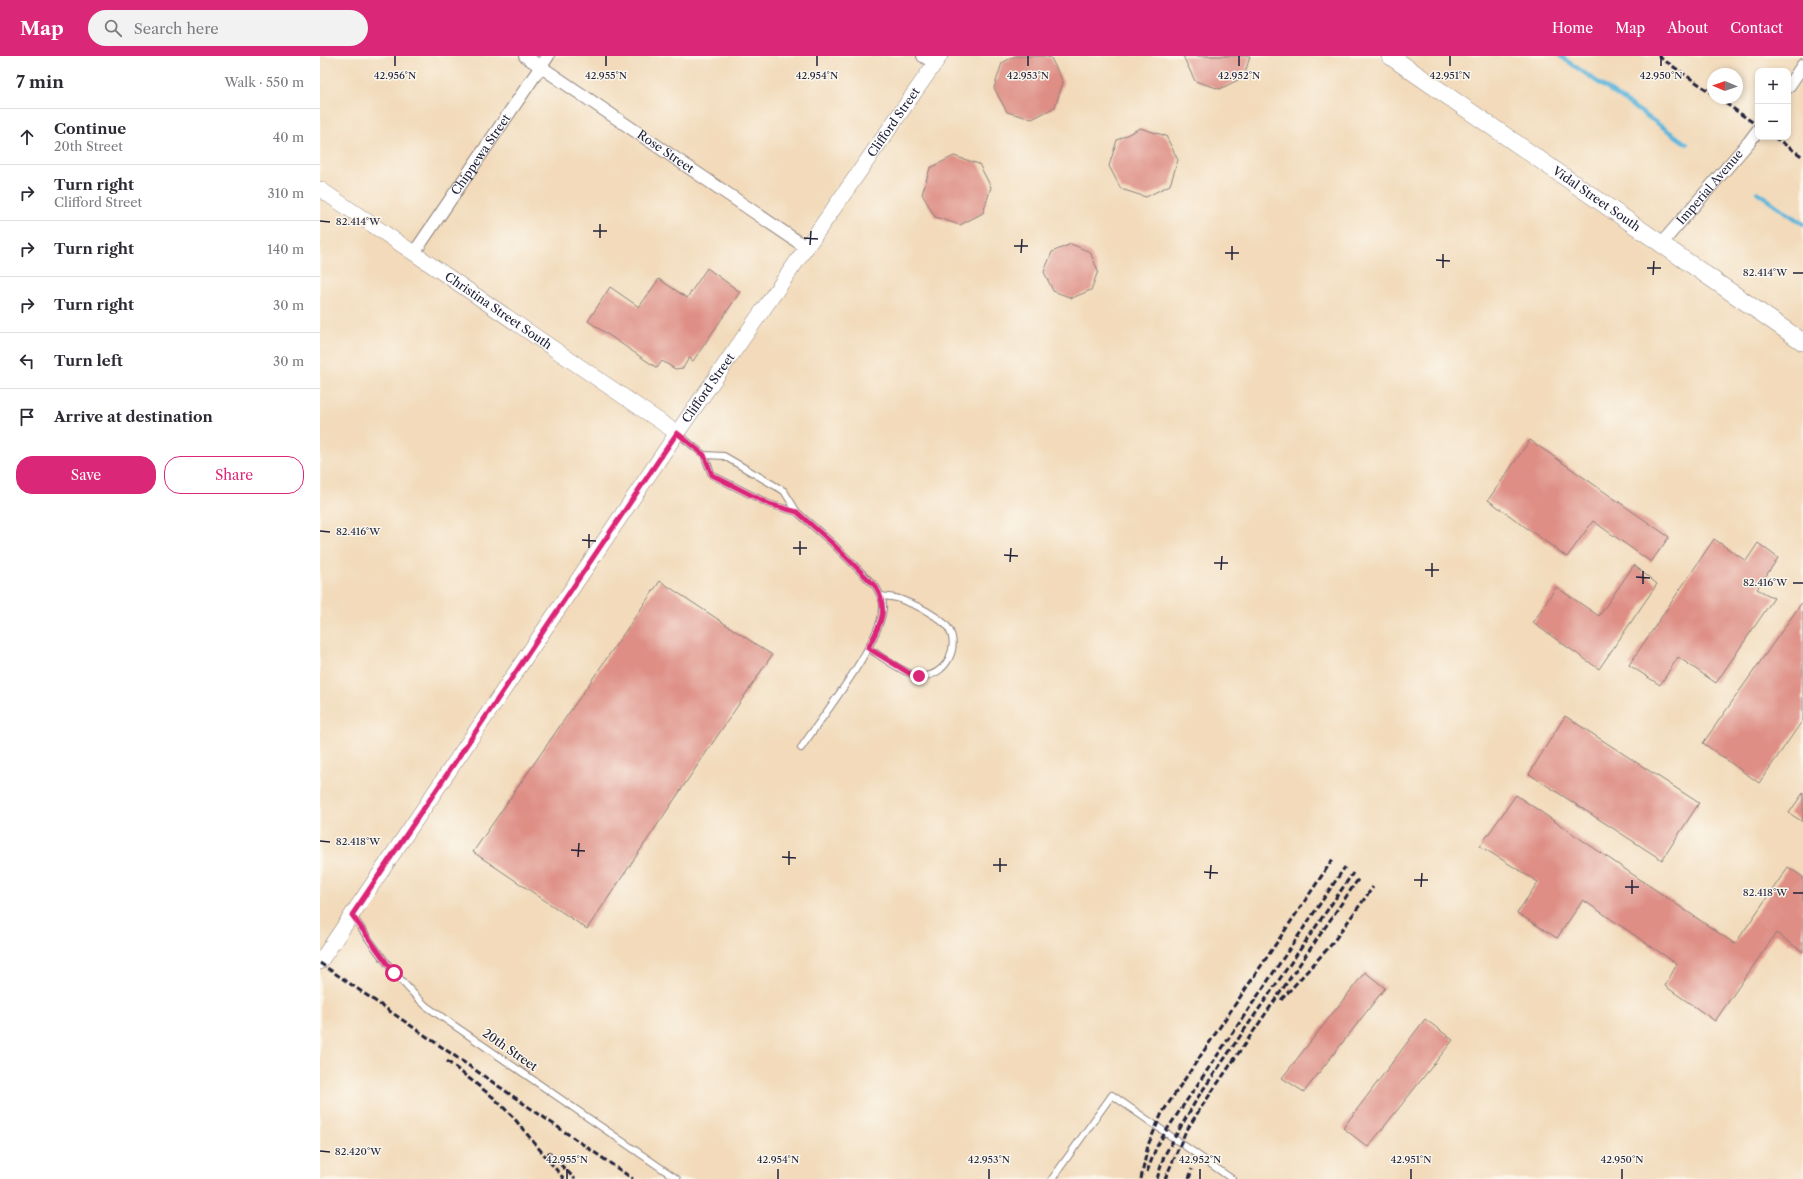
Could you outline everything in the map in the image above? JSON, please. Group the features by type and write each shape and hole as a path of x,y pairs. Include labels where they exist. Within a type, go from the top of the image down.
{"main road":[{"name":"Vidal Street South","path":"1390,56 1803,342"}],"street":[{"name":"Rose Street","path":"525,56 807,248"},
{"name":"Chippewa Street","path":"414,252 548,56"},
{"name":"Clifford Street","path":"320,962 677,433 807,248 933,58"},
{"path":"1791,83 1803,66"},
{"name":"Imperial Avenue","path":"1662,244 1755,134"},
{"name":"Christina Street South","path":"320,189 677,433"}],"lane":[{"path":"677,433 704,455 712,475 769,504 797,512"},
{"path":"704,455 724,456 784,491 797,512 831,542 876,587 884,605 882,616 868,648 801,748"},
{"path":"868,648 909,673 919,676 930,675 940,670 947,663 952,651 952,637 946,625 935,617 901,599 881,596"},
{"name":"20th Street","path":"352,915 394,973 426,1006 677,1179"},
{"path":"1052,1179 1112,1095 1232,1179"}],"building":[{"path":"1015,56 1044,56 1051,58 1063,82 1055,107 1032,119 1007,112 994,88 1002,63"},
{"path":"1183,56 1250,56 1244,77 1220,89 1195,81"},
{"path":"1140,128 1166,136 1178,160 1170,185 1146,197 1121,189 1109,166 1117,140"},
{"path":"954,156 979,164 991,187 983,213 960,225 935,217 922,194 930,168"},
{"path":"1071,244 1090,252 1098,271 1091,290 1072,298 1053,291 1044,272 1052,252"},
{"path":"707,268 740,292 693,361 689,358 683,368 675,369 662,361 657,368 588,321 610,287 639,307 659,279 687,298"},
{"path":"1530,440 1669,537 1651,562 1593,521 1567,557 1488,500"},
{"path":"1714,539 1746,561 1758,543 1778,558 1757,589 1774,598 1716,683 1678,657 1660,685 1629,665"},
{"path":"1634,565 1657,584 1599,669 1533,623 1556,587 1599,616"},
{"path":"660,581 772,655 587,929 473,852"},
{"path":"1803,601 1803,720 1759,783 1703,743"},
{"path":"1565,716 1699,803 1662,860 1529,774"},
{"path":"1803,793 1803,822 1789,813"},
{"path":"1516,795 1735,944 1788,867 1803,877 1803,952 1776,933 1715,1021 1665,986 1677,964 1583,900 1557,938 1517,913 1538,882 1480,846"},
{"path":"1365,972 1385,988 1304,1092 1282,1078"},
{"path":"1425,1019 1453,1040 1368,1147 1343,1128"}],"waterway":[{"path":"1560,56 1687,144"},
{"path":"1757,192 1803,224"}],"railway":[{"path":"1658,56 1707,90"},
{"path":"1727,104 1755,124"},
{"path":"1778,140 1803,157"},
{"path":"1141,1179 1148,1145 1162,1113 1333,859"},
{"path":"1147,1172 1156,1148 1166,1131 1345,867"},
{"path":"1157,1179 1164,1156 1198,1097 1353,873"},
{"path":"1165,1179 1185,1133 1200,1109 1359,878"},
{"path":"1281,1000 1331,945 1373,887"},
{"path":"320,963 633,1179"},
{"path":"447,1061 494,1098 513,1117 564,1179"},
{"path":"548,1152 575,1179"},
{"path":"1189,1179 1192,1169"}],"route":[{"path":"394,973 352,915 677,433 704,455 712,475 769,504 797,512 831,542 876,587 884,605 878,628 868,648 909,673 919,676"}]}
